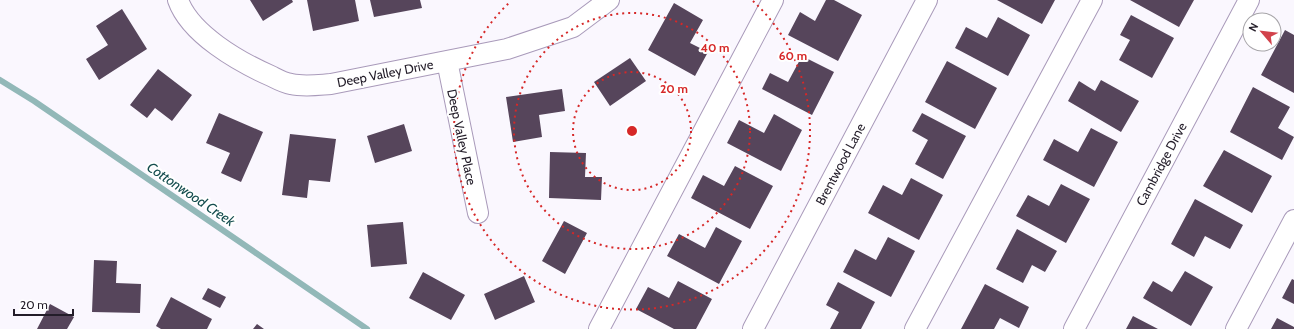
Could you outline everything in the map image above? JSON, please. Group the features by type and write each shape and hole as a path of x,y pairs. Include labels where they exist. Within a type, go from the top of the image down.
{"street":[{"name":"Deep Valley Drive","path":"178,0 180,8 198,29 218,46 242,61 290,84 312,86 331,84 508,49 573,27 609,0"},
{"path":"599,329 773,0"},
{"name":"Brentwood Lane","path":"753,329 927,0"},
{"path":"915,329 1092,0"},
{"name":"Cambridge Drive","path":"1074,329 1249,0"},
{"name":"Deep Valley Place","path":"447,61 478,213"},
{"path":"1236,329 1294,220"}],"building":[{"path":"250,0 292,0 293,2 263,21"},
{"path":"307,0 355,0 359,21 313,31"},
{"path":"370,0 420,0 422,8 374,17"},
{"path":"826,0 834,0 862,15 838,61 788,35 800,12 815,21"},
{"path":"997,0 1055,0 1042,24"},
{"path":"1130,0 1194,0 1179,27"},
{"path":"674,3 703,20 690,43 708,52 695,76 648,50"},
{"path":"122,9 147,49 99,80 86,59 108,45 96,26"},
{"path":"1131,15 1174,38 1152,78 1119,60 1130,40 1120,35"},
{"path":"998,17 1030,35 1008,76 955,48 966,27 987,38"},
{"path":"1285,30 1294,35 1294,93 1261,75 1273,52 1282,52 1282,36"},
{"path":"802,56 834,72 812,115 762,89 770,73 788,82"},
{"path":"630,58 646,81 610,106 594,82"},
{"path":"947,61 997,88 975,129 925,102"},
{"path":"158,69 192,95 172,121 155,108 147,118 130,105"},
{"path":"1101,80 1139,101 1121,132 1068,101 1079,81 1095,91"},
{"path":"1253,87 1290,107 1278,128 1294,137 1282,160 1230,132"},
{"path":"562,89 565,111 539,115 542,137 513,142 506,97"},
{"path":"219,113 263,132 241,182 221,173 230,153 206,143"},
{"path":"922,113 966,136 943,179 915,164 928,140 912,131"},
{"path":"774,114 802,130 781,171 727,143 739,120 764,133"},
{"path":"404,124 412,151 375,163 367,136"},
{"path":"1091,128 1118,142 1094,187 1043,160 1054,139 1078,152"},
{"path":"290,134 336,139 330,182 309,180 307,198 282,195"},
{"path":"1224,150 1272,176 1252,213 1203,186"},
{"path":"550,152 586,153 585,177 602,177 601,200 549,198"},
{"path":"735,166 773,186 750,229 691,198 703,175 724,186"},
{"path":"911,178 943,195 919,240 868,213 883,185 902,195"},
{"path":"1061,184 1090,199 1066,243 1016,216 1028,195 1049,206"},
{"path":"1195,199 1243,225 1230,249 1205,236 1194,257 1171,244"},
{"path":"564,221 587,233 565,274 542,261"},
{"path":"403,222 407,264 371,267 367,225"},
{"path":"716,227 742,241 719,284 667,256 679,234 705,248"},
{"path":"1017,229 1057,251 1045,272 1032,265 1023,283 996,269"},
{"path":"888,237 915,251 891,297 843,272 855,249 876,260"},
{"path":"94,260 117,261 116,283 141,284 140,313 92,312"},
{"path":"1185,271 1213,287 1191,326 1143,298 1153,281 1172,292"},
{"path":"423,272 465,295 451,320 409,298"},
{"path":"524,276 535,302 495,320 484,294"},
{"path":"1292,279 1294,280 1294,304 1282,298"},
{"path":"678,281 712,299 696,329 674,329 636,309 648,287 669,298"},
{"path":"838,282 875,302 861,329 830,329 839,312 826,305"},
{"path":"985,284 1029,307 1019,328 1000,318 994,329 961,329"},
{"path":"208,288 226,297 220,308 202,299"},
{"path":"171,297 212,319 207,329 161,329 156,326"},
{"path":"50,304 74,317 67,329 37,329"},
{"path":"1133,316 1158,329 1126,329"},
{"path":"1277,318 1294,327 1294,329 1271,329"},
{"path":"257,324 264,329 253,329"}],"waterway":[{"name":"Cottonwood Creek","path":"0,80 34,101 367,329"}]}
